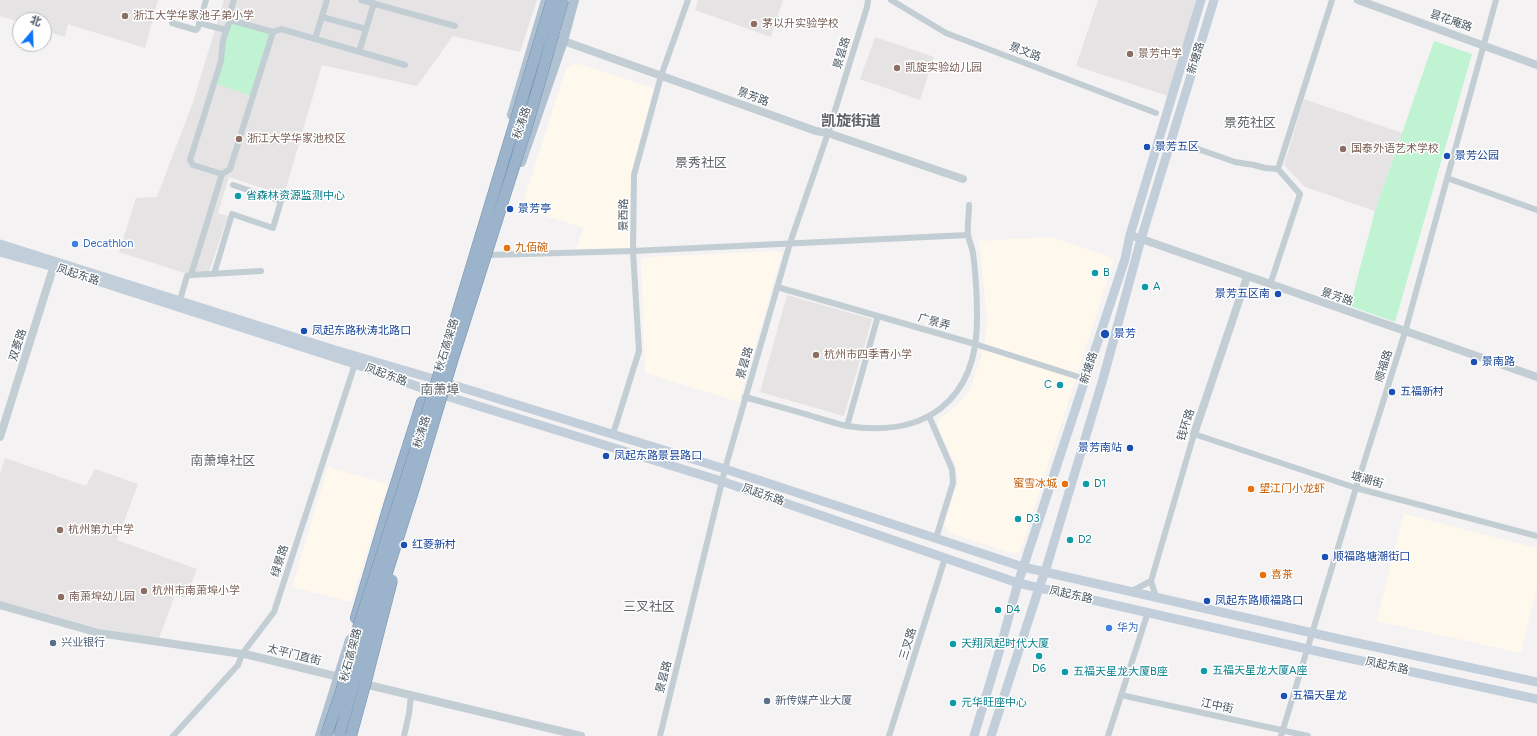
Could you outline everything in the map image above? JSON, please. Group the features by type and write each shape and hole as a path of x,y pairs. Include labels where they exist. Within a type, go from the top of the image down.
{"highway":[{"name":"秋石高架路","path":"326,736 341,692 358,628 425,420 552,0"},
{"name":"秋石高架路","path":"339,736 369,629 527,126 563,0"},
{"path":"347,648 389,506 432,373 464,290"},
{"path":"351,736 368,674 414,488"}],"main road":[{"name":"秋涛路","path":"320,736 434,379 546,0"},
{"name":"秋涛路","path":"345,736 366,684 378,618 489,255 563,41 574,0"},
{"name":"新塘路","path":"974,736 1018,583 1125,259 1130,236 1201,0"},
{"name":"新塘路","path":"991,736 1045,572 1103,379 1141,239 1214,0"},
{"name":"凤起东路","path":"0,244 55,264 355,364 430,391 721,481 1018,583 1537,699"},
{"name":"凤起东路","path":"0,252 55,264 180,300 335,350 725,469 1024,567 1537,682"},
{"path":"354,736 366,684"}],"street":[{"path":"172,23 196,30 200,23 206,0"},
{"path":"234,0 229,15 230,20 223,40 221,61 190,160 193,165 222,174 230,170 273,32"},
{"path":"315,39 327,0"},
{"path":"361,0 455,26"},
{"name":"景西路","path":"613,434 639,351 633,251 634,175 661,76 688,0"},
{"name":"景昙路","path":"660,736 721,481 790,243 828,133 868,0"},
{"name":"景文路","path":"891,0 946,33 1156,113"},
{"path":"1278,169 1332,0"},
{"name":"昙花庵路","path":"1358,0 1537,64"},
{"name":"顺福路","path":"1282,733 1405,332 1496,0"},
{"path":"359,52 374,4"},
{"path":"322,17 366,29"},
{"path":"230,20 273,32 281,29 405,65"},
{"path":"200,23 226,30"},
{"name":"景芳路","path":"536,32 816,131 828,133 963,179"},
{"path":"1181,143 1235,162 1278,169 1300,194 1270,285"},
{"path":"191,275 222,174"},
{"path":"1447,178 1537,210"},
{"path":"214,274 232,214 273,228 281,201 233,185"},
{"path":"745,397 847,426 897,427 929,416 941,409 957,392 969,368 975,344 977,320 973,260 968,235 969,205"},
{"path":"489,255 633,251 968,235"},
{"name":"景芳路","path":"1130,236 1537,377"},
{"name":"双菱路","path":"0,437 55,264"},
{"path":"180,300 187,276 261,271"},
{"name":"钱环路","path":"1151,581 1194,434 1247,277"},
{"name":"广景弄","path":"777,287 975,344 1085,379"},
{"path":"847,426 878,316"},
{"name":"绿景路","path":"173,736 238,665 242,654 274,612 355,364"},
{"path":"929,416 952,469 953,476 953,482 936,538"},
{"name":"塘潮街","path":"1194,434 1356,488 1537,536"},
{"name":"三叉路","path":"889,736 945,558"},
{"path":"1132,592 1151,581 1156,597"},
{"name":"太平门直街","path":"0,605 99,633 242,654 581,736"},
{"path":"1108,736 1148,612"},
{"path":"404,736 412,695"},
{"name":"江中街","path":"1121,695 1282,733 1308,736"}],"shaded area":[{"path":"0,0 158,0 145,48 68,24 65,37 52,33 52,12 12,12 12,20 0,16"},
{"name":"浙江大学华家池校区","path":"224,0 537,0 520,52 453,36 417,86 322,65 284,195 229,177 218,213 228,216 207,278 191,275 119,252 136,198 157,197 193,102"},
{"name":"茅以升实验学校","path":"698,0 783,0 771,37 695,10"},
{"name":"景芳中学","path":"1098,0 1197,0 1168,96 1076,66"},
{"name":"凯旋实验幼儿园","path":"875,37 934,57 920,100 860,79"},
{"path":"579,64 654,88 631,173 630,248 576,249 583,228 521,208 566,69 571,65"},
{"name":"国泰外语艺术学校","path":"1304,99 1402,133 1375,211 1305,187 1284,165"},
{"path":"1051,237 1110,257 1114,260 1020,552 1011,553 950,533 944,524 958,482 956,466 938,428 938,420 957,405 970,390 985,344 987,318 979,241"},
{"path":"781,252 781,257 739,402 645,373 641,262 643,258"},
{"name":"杭州市四季青小学","path":"787,295 872,319 844,416 760,392"},
{"path":"5,458 86,486 95,469 138,484 117,540 197,569 186,598 175,595 159,638 101,629 0,601 0,473"},
{"path":"328,467 388,484 351,602 292,587"},
{"path":"1404,514 1537,548 1537,588 1521,653 1376,621"}],"green space":[{"path":"230,20 273,32 254,97 214,83"},
{"path":"1434,41 1472,54 1395,322 1350,306 1375,211"}],"place":[{"name":"浙江大学华家池子弟小学","path":"125,16"},
{"name":"茅以升实验学校","path":"754,24"},
{"name":"景芳中学","path":"1130,54"},
{"name":"凯旋实验幼儿园","path":"897,68"},
{"name":"浙江大学华家池校区","path":"239,139"},
{"name":"景芳五区","path":"1147,147"},
{"name":"国泰外语艺术学校","path":"1343,149"},
{"name":"景芳公园","path":"1447,156"},
{"name":"省森林资源监测中心","path":"238,196"},
{"name":"景芳亭","path":"510,209"},
{"name":"Decathlon","path":"75,244"},
{"name":"九佰碗","path":"507,248"},
{"name":"B","path":"1095,273"},
{"name":"A","path":"1145,287"},
{"name":"景芳五区南","path":"1278,294"},
{"name":"凤起东路秋涛北路口","path":"304,331"},
{"name":"景芳","path":"1105,334"},
{"name":"杭州市四季青小学","path":"816,355"},
{"name":"景南路","path":"1474,362"},
{"name":"C","path":"1060,385"},
{"name":"五福新村","path":"1392,392"},
{"name":"景芳南站","path":"1130,448"},
{"name":"凤起东路景昙路口","path":"606,456"},
{"name":"蜜雪冰城","path":"1065,484"},
{"name":"D1","path":"1086,484"},
{"name":"望江门小龙虾","path":"1251,489"},
{"name":"D3","path":"1018,519"},
{"name":"杭州第九中学","path":"60,530"},
{"name":"D2","path":"1070,540"},
{"name":"红菱新村","path":"404,545"},
{"name":"顺福路塘潮街口","path":"1325,557"},
{"name":"喜茶","path":"1263,575"},
{"name":"杭州市南萧埠小学","path":"144,591"},
{"name":"南萧埠幼儿园","path":"61,597"},
{"name":"凤起东路顺福路口","path":"1207,601"},
{"name":"D4","path":"998,610"},
{"name":"华为","path":"1109,628"},
{"name":"兴业银行","path":"53,643"},
{"name":"天翔凤起时代大厦","path":"953,644"},
{"name":"D6","path":"1039,656"},
{"name":"五福天星龙大厦A座","path":"1204,671"},
{"name":"五福天星龙大厦B座","path":"1065,672"},
{"name":"五福天星龙","path":"1284,696"},
{"name":"新传媒产业大厦","path":"767,701"},
{"name":"元华旺座中心","path":"953,703"}],"district":[{"name":"凯旋街道","path":"851,122"},
{"name":"景苑社区","path":"1250,123"},
{"name":"景秀社区","path":"701,163"},
{"name":"南萧埠","path":"440,390"},
{"name":"南萧埠社区","path":"223,461"},
{"name":"三叉社区","path":"649,607"}]}
